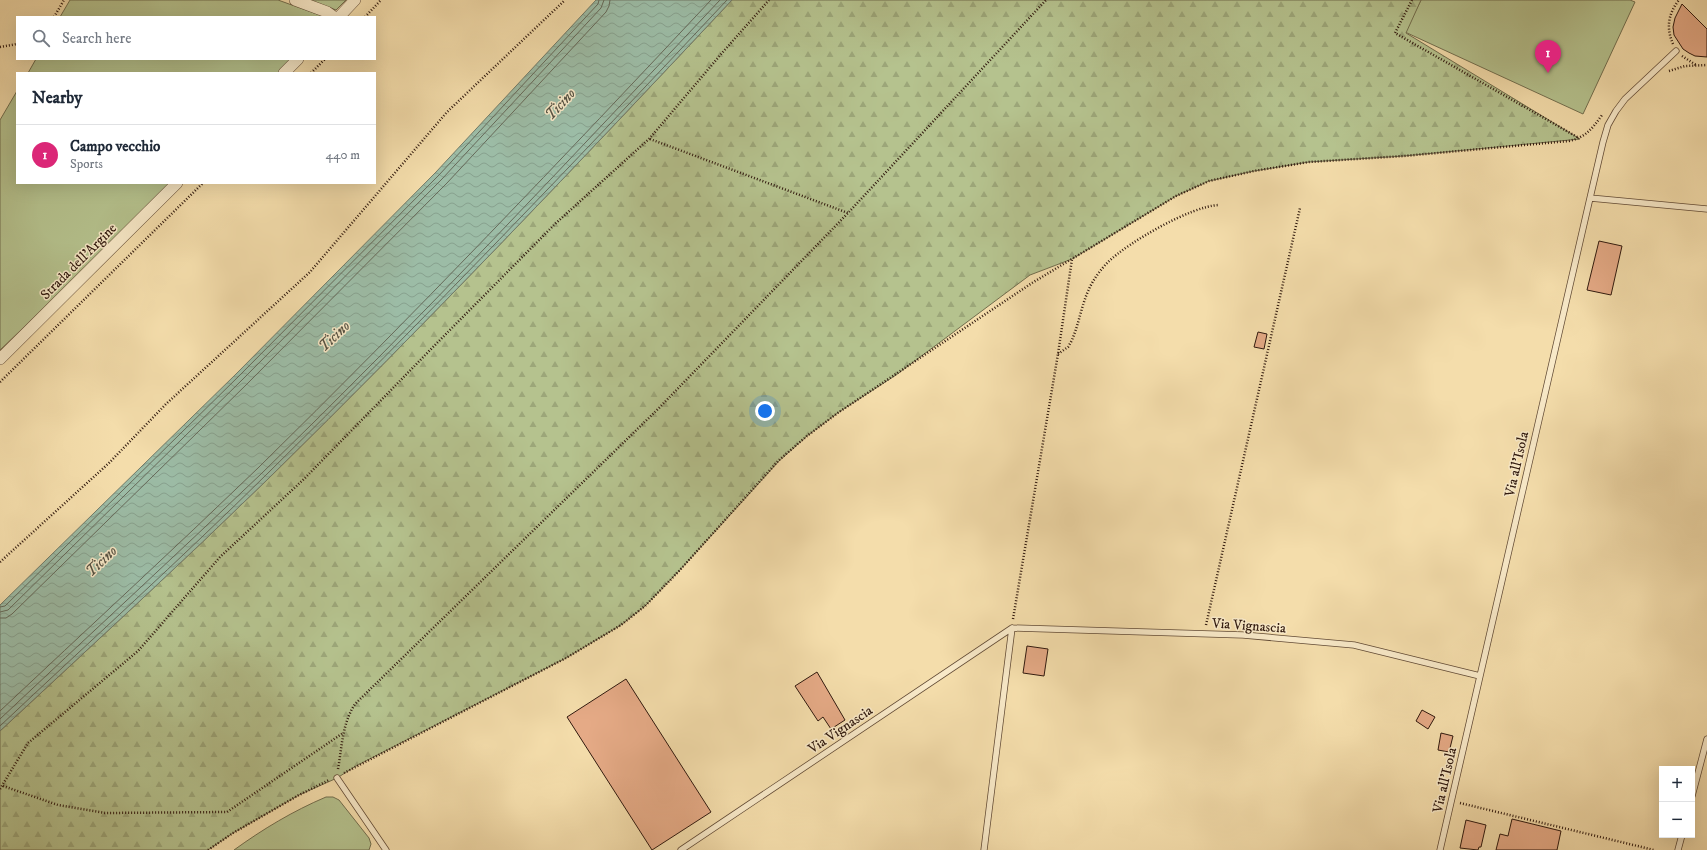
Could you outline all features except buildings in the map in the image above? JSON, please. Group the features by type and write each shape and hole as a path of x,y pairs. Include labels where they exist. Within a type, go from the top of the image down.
{"street":[{"path":"295,0 327,12 333,16"},
{"path":"340,16 355,0"},
{"path":"285,72 297,60"},
{"name":"Strada dell'Argine","path":"0,359 176,184"}],"lane":[{"name":"Via all'Isola","path":"1440,850 1603,142 1608,126 1616,111 1625,99 1676,51"},
{"path":"1590,198 1707,210"},
{"path":"984,850 1012,628"},
{"name":"Via Vignascia","path":"681,850 1012,628 1204,634 1354,645 1480,676"},
{"path":"1695,785 1707,739"},
{"path":"337,778 386,850"},
{"path":"1678,850 1681,838"}],"path":[{"path":"55,16 64,0"},
{"path":"366,16 381,0"},
{"path":"0,562 109,463 166,404 310,272 447,112 565,0"},
{"path":"0,789 28,743 138,651 220,557 304,479 555,224 650,138 769,0"},
{"path":"337,778 344,732 349,713 355,704 658,409 848,213 1046,0"},
{"path":"1412,0 1395,33 1580,139"},
{"path":"1679,0 1668,22 1670,37 1676,51 1697,65"},
{"path":"0,47 16,44"},
{"path":"312,72 324,60"},
{"path":"1668,72 1685,66 1707,65"},
{"path":"208,850 233,833 299,795 326,781 337,778 356,766 566,658 621,625 654,596 779,460 806,436 839,412 1032,283 1176,196 1209,181 1254,170 1309,162 1404,156 1580,139 1589,131 1604,112"},
{"path":"650,138 848,213"},
{"path":"0,382 202,184"},
{"path":"1058,354 1071,342 1089,289 1102,268 1109,261 1122,250 1151,232 1197,209 1219,205"},
{"path":"1204,634 1300,208"},
{"path":"1012,628 1058,354 1072,259"},
{"path":"3,786 58,805 105,813 227,812 344,732"},
{"path":"1451,800 1470,807 1654,850"}],"green space":[{"path":"70,0 278,0 322,16 61,16"},
{"path":"309,0 346,0 336,10"},
{"path":"732,0 1421,0 1406,33 1580,139 1404,156 1309,162 1254,171 1209,181 1176,196 1072,259 1030,275 896,375 839,412 807,436 779,461 679,571 645,606 621,625 566,658 356,766 337,778 299,795 233,833 208,850 0,850 0,731 202,542 328,420 503,242"},
{"path":"1421,0 1630,0 1635,2 1583,114 1405,32"},
{"path":"35,60 293,60 281,72 29,72"},
{"path":"16,93 16,184 172,184 135,222 0,350 0,120"},
{"path":"326,797 333,797 339,800 369,838 371,844 369,850 234,850 278,821"}],"water":[{"name":"Ticino","path":"596,0 732,0 503,242 328,420 202,542 0,731 0,605 236,374 436,172"}],"place":[{"name":"Campo vecchio","path":"1548,73"}]}
